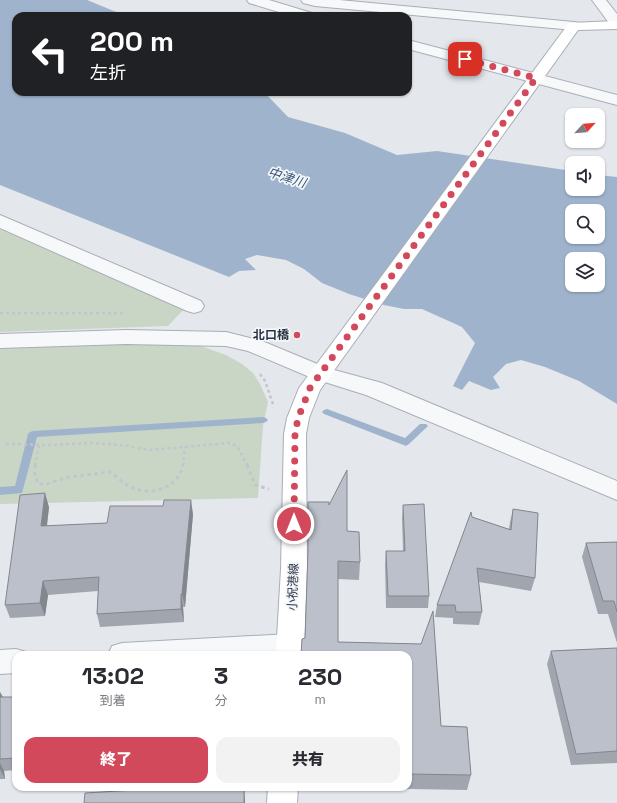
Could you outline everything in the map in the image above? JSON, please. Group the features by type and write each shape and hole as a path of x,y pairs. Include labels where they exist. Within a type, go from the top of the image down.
{"main road":[{"path":"574,26 617,25"},
{"name":"小祝港線","path":"290,650 294,569 295,434 303,403 310,388 324,368 574,26"},
{"path":"282,803 283,791"}],"street":[{"path":"254,0 294,12"},
{"path":"308,0 322,3 574,26"},
{"path":"599,0 617,25"},
{"path":"412,45 534,81 617,100"},
{"path":"0,221 194,306"},
{"path":"0,341 126,337 226,339 255,346 324,368 617,491"},
{"path":"256,651 290,650"},
{"path":"0,662 12,661"}],"path":[{"path":"6,444 38,445 92,443 121,445 150,450 228,443 237,446 246,462 255,485 273,490"},
{"path":"38,445 35,468 36,481 38,484 46,484 69,476 110,472 130,487 145,492 161,491 175,483 182,468 185,447"}],"green space":[{"path":"0,227 187,306 168,326 0,332"},
{"path":"165,343 198,345 226,355 242,364 253,373 260,384 268,402 263,425 258,498 0,504 0,348"}],"water":[{"name":"中津川","path":"0,0 87,0 116,12 12,12 12,96 268,96 288,117 345,133 397,155 437,151 565,170 565,196 605,196 605,176 617,177 617,404 579,381 545,367 521,360 506,364 493,377 500,388 491,390 469,381 462,390 453,386 475,343 462,327 422,309 404,309 384,305 349,294 322,283 304,269 286,260 257,255 245,259 256,270 239,271 229,277 0,185"}],"building":[{"path":"347,470 347,531 359,532 360,562 338,561 338,642 421,644 433,611 441,726 467,727 471,775 412,774 412,651 301,651 302,639 305,638 308,502 329,502 329,505"},
{"path":"45,493 41,526 107,523 110,506 163,506 164,500 191,500 181,594 181,609 97,614 99,577 43,581 40,603 5,605 20,495"},
{"path":"424,504 429,596 388,596 386,551 405,551 403,505"},
{"path":"513,509 538,513 535,578 477,568 482,612 456,612 455,605 437,605 471,512 472,517 511,530"},
{"path":"617,542 617,612 614,601 603,601 586,543"},
{"path":"617,648 617,751 576,754 551,651"},
{"path":"0,697 12,697 12,758 0,759"},
{"path":"118,791 244,791 244,803 84,803 85,793"}],"waterway":[{"path":"327,412 406,442 423,426"},
{"path":"0,491 19,490 33,434 263,420"}],"place":[{"name":"北口橋","path":"297,335"}],"route":[{"path":"294,524 295,434 298,418 310,388 327,362 536,78 465,59"}]}
